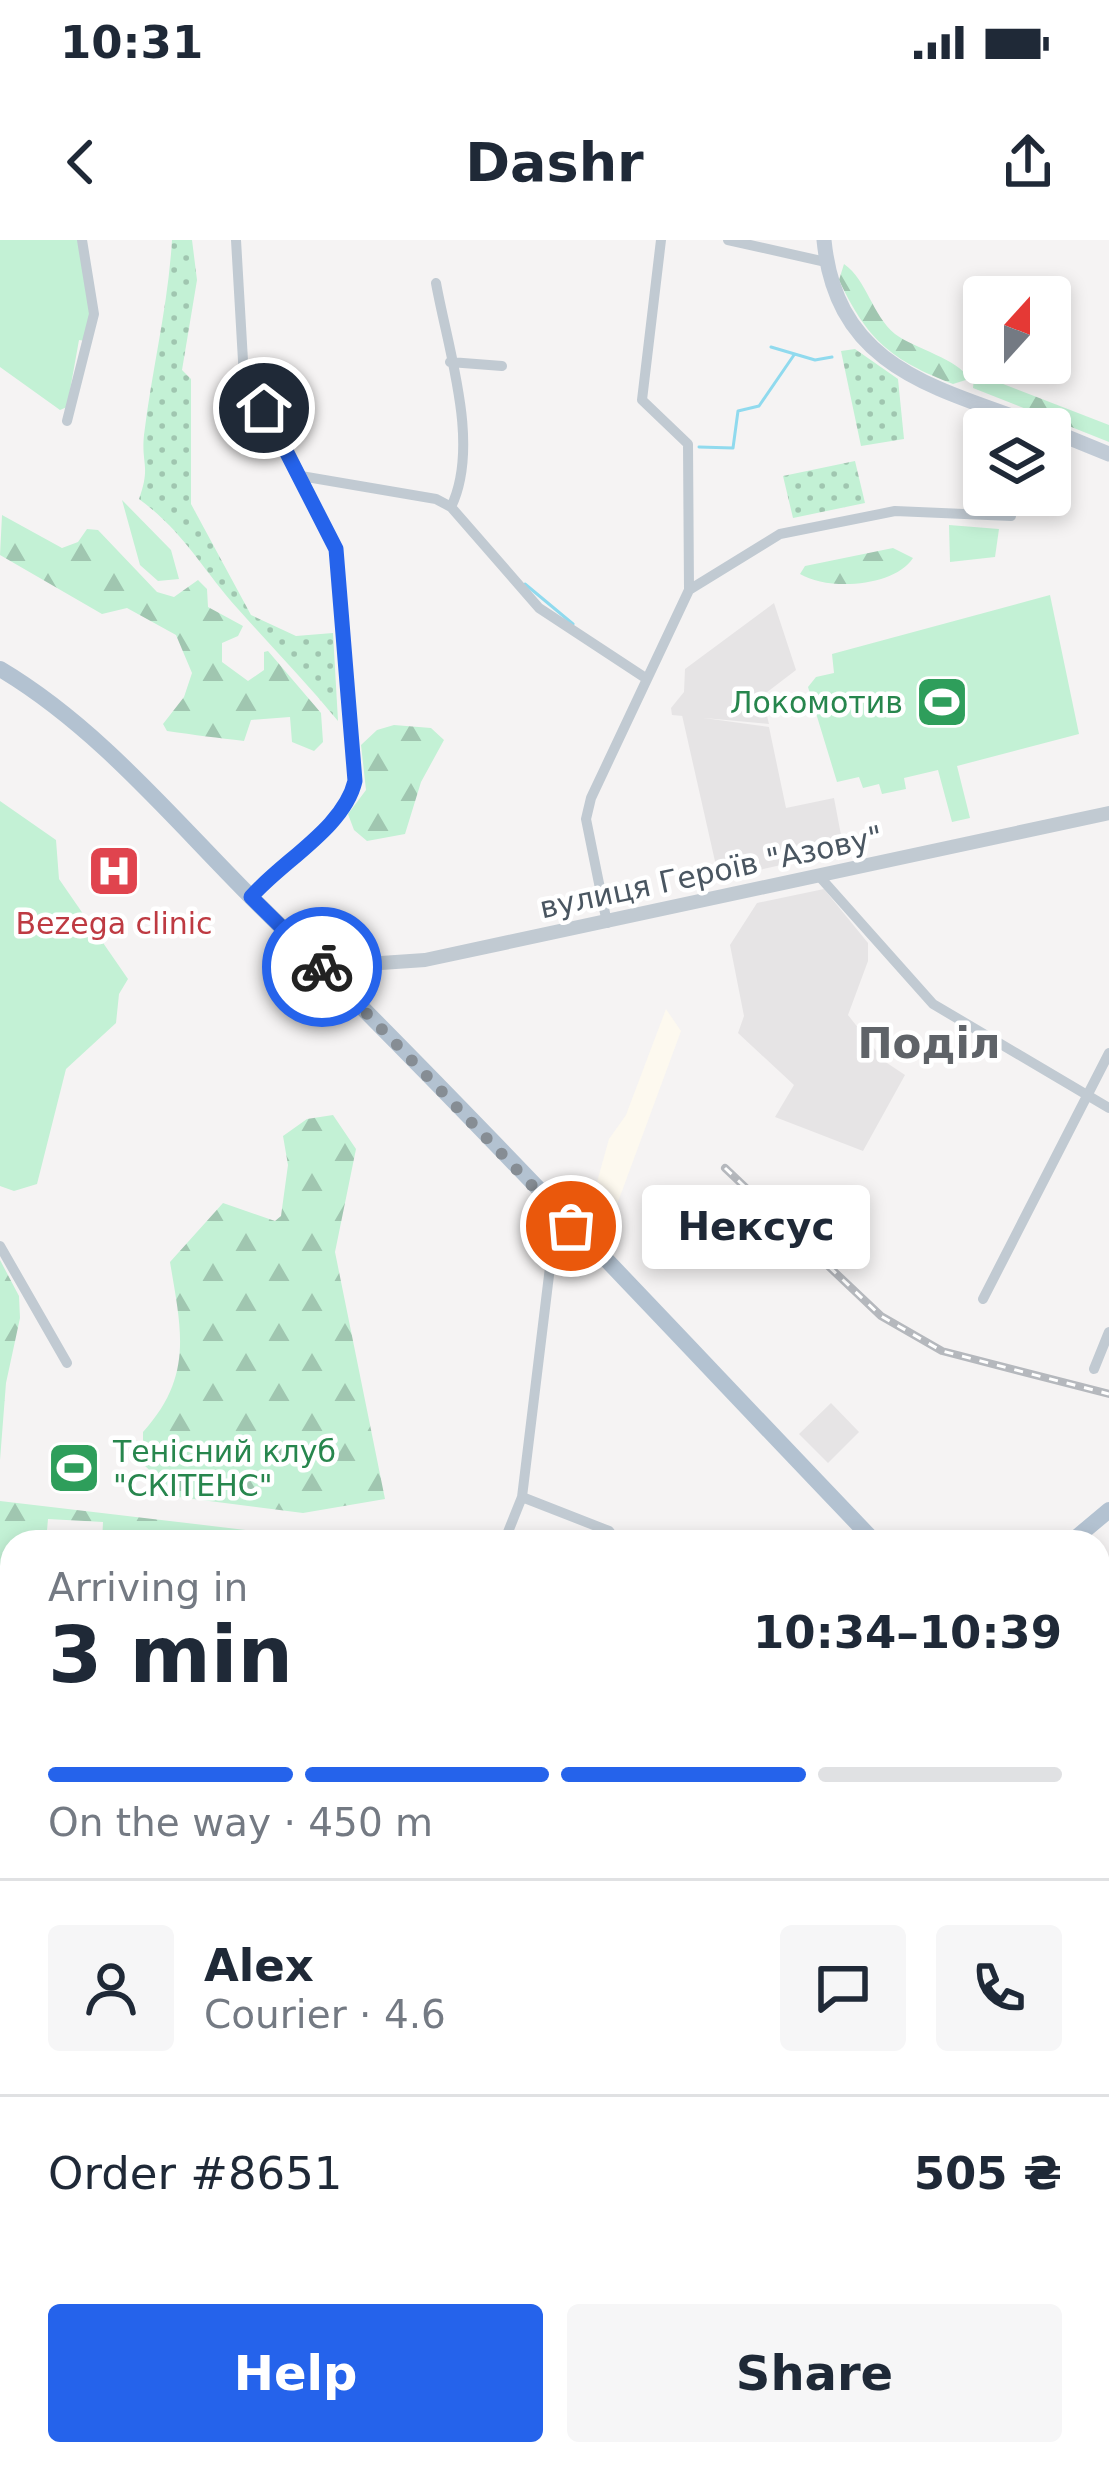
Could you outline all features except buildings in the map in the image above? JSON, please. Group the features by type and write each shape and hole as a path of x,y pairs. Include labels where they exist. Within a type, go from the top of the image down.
{"main road":[{"path":"824,240 842,314 880,357 918,378 994,408"},
{"path":"1071,439 1109,454"},
{"path":"0,669 58,704 322,967 863,1530"},
{"path":"1085,1530 1109,1510"}],"street":[{"path":"67,421 94,314 82,240"},
{"path":"236,240 244,377 279,430 336,549 348,741 355,781 348,799 251,897"},
{"path":"607,923 586,819 689,590 688,444 642,400 662,240"},
{"path":"728,240 826,262"},
{"path":"436,283 463,426 464,467 451,507"},
{"path":"450,362 502,366"},
{"path":"301,476 436,499 451,507 539,608 647,679"},
{"path":"689,590 780,534 895,511 963,514"},
{"name":"вулиця Героїв \"Азову\"","path":"322,967 425,960 1109,813"},
{"path":"819,876 933,1004 1109,1108"},
{"path":"983,1299 1109,1053"},
{"path":"509,1530 521,1497 550,1267 571,1226"},
{"path":"0,1246 67,1363"},
{"path":"1094,1369 1109,1332"},
{"path":"521,1497 606,1530"}],"shaded area":[{"path":"774,603 796,670 762,696 769,724 672,715 671,708 684,692 685,669"},
{"path":"682,715 769,727 786,808 834,798 844,851 719,879"},
{"path":"824,889 868,943 868,961 848,1015 884,1061 905,1075 863,1151 775,1117 794,1085 738,1033 744,1016 730,945 757,903"},
{"path":"666,1009 681,1031 608,1229 578,1200 597,1182 609,1139 626,1115"},
{"path":"831,1403 859,1432 828,1463 799,1434"}],"green space":[{"path":"0,240 78,240 92,314 86,341 79,340 67,407 60,410 0,367"},
{"path":"172,240 192,240 197,280 182,370 191,379 191,504 251,615 296,636 333,633 338,721 181,538 139,499"},
{"path":"844,264 895,334 956,366 963,371 963,381 953,384 883,346 860,318 839,280"},
{"path":"855,349 898,379 904,439 861,446 841,351"},
{"path":"973,384 1003,384 1065,408 1023,408 973,388"},
{"path":"1071,410 1109,425 1109,442 1071,427"},
{"path":"855,461 865,503 793,518 783,476"},
{"path":"122,500 171,550 179,579 158,581 140,565"},
{"path":"2,515 62,548 78,542 87,529 98,530 157,592 174,597 198,580 207,589 208,607 243,626 238,636 222,643 222,662 248,681 264,670 264,652 268,651 321,713 323,742 314,751 292,742 290,717 251,720 244,741 167,731 163,724 184,697 192,673 176,635 127,608 102,614 0,555"},
{"path":"949,525 999,529 995,557 950,562"},
{"path":"893,548 913,558 904,568 876,580 827,583 800,574 805,566"},
{"name":"Локомотив","path":"1050,595 1079,734 957,766 970,818 952,822 938,770 904,778 906,789 882,794 879,784 863,788 859,777 837,782 808,687 816,677 834,673 832,654"},
{"path":"394,725 431,728 444,740 421,782 405,834 367,841 354,830 348,814 366,790 361,745 377,730"},
{"path":"0,801 56,840 59,879 128,979 119,994 116,1023 66,1069 37,1184 14,1191 0,1186"},
{"path":"333,1115 356,1149 335,1252 385,1499 303,1513 178,1497 143,1464 143,1432 170,1391 180,1351 170,1262 223,1203 275,1221 281,1216 288,1165 283,1136 307,1119"},
{"path":"0,1260 19,1296 20,1318 6,1383 0,1460"},
{"path":"0,1501 246,1530 103,1530 103,1522 48,1519 47,1530 0,1530"}],"waterway":[{"path":"771,347 815,360 832,357"},
{"path":"699,447 733,448 738,411 759,406 794,355"},
{"path":"525,584 573,624"}],"railway":[{"path":"725,1168 881,1316 942,1351 1109,1394"}],"way so far":[{"path":"322,967 571,1226"}],"place":[{"name":"Локомотив","path":"942,702"},
{"name":"Bezega clinic","path":"114,871"},
{"name":"Нексус","path":"571,1226"},
{"name":"Тенісний клуб \"СКІТЕНС\"","path":"74,1468"}],"district":[{"name":"Поділ","path":"929,1043"}],"route":[{"path":"264,408 336,549 355,781 348,799 323,828 251,897 322,967"}]}
